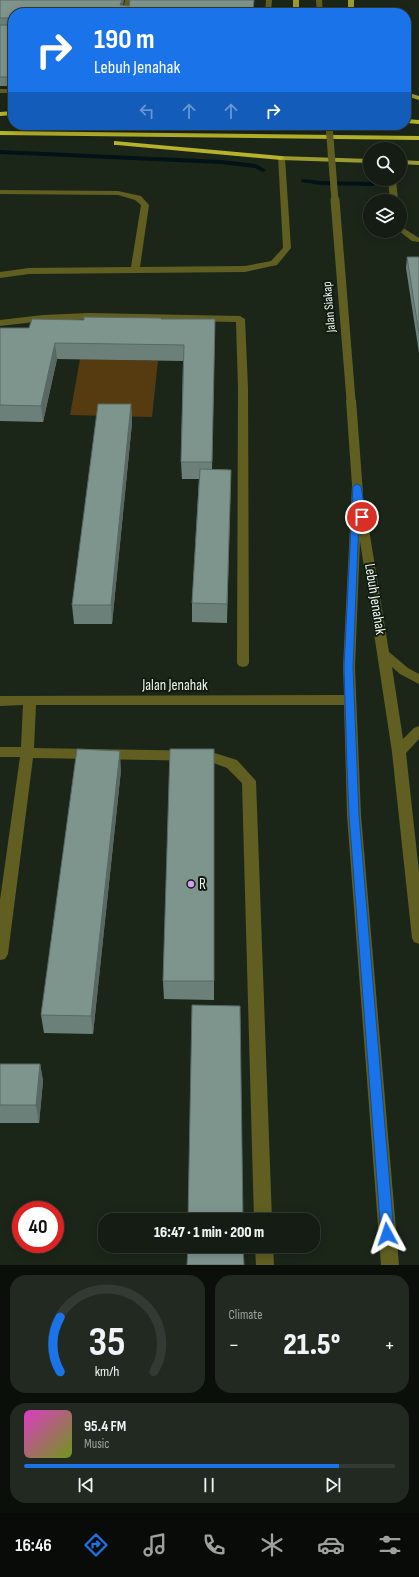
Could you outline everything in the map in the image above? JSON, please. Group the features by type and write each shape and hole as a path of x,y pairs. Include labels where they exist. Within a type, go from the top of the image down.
{"highway":[{"path":"0,135 284,135 419,138"},
{"path":"0,135 155,145 281,158"}],"main road":[{"path":"281,158 363,161"},
{"path":"407,162 419,163"}],"street":[{"name":"Jalan Siakap","path":"329,130 357,486"},
{"path":"0,275 29,271 245,269 274,263 287,248 281,158"},
{"path":"0,192 118,193 138,198 145,205 135,270"},
{"path":"407,234 414,239 419,240"},
{"path":"0,323 43,318 89,316 240,319 243,388 243,663"},
{"name":"Lebuh Jenahak","path":"357,486 399,752 419,938"},
{"name":"Lebuh Jenahak","path":"357,486 349,667 354,815 390,1265"},
{"path":"384,654 404,671 419,680"},
{"name":"Jalan Jenahak","path":"0,701 350,700"},
{"path":"0,954 27,752 30,701"},
{"path":"399,752 419,730"},
{"path":"0,752 208,756 232,764 249,781 263,1213"},
{"path":"264,1253 265,1265"}],"shaded area":[{"path":"80,359 158,361 152,417 70,415"}],"building":[{"path":"0,0 122,0 120,5 129,6 130,0 254,0 253,8 8,8 8,18 0,18"},
{"path":"0,25 8,25 8,77 0,77"},
{"path":"407,257 419,257 419,334"},
{"path":"84,317 215,319 212,462 181,462 184,345 55,343 41,406 0,405 0,328 29,328 32,319 84,320"},
{"path":"98,404 131,404 111,605 72,605"},
{"path":"200,469 231,470 227,604 192,603"},
{"path":"77,749 120,751 91,1016 41,1015"},
{"name":"R","path":"170,749 214,749 214,981 163,981"},
{"path":"192,1005 240,1006 243,1213 188,1213"},
{"path":"0,1064 40,1064 36,1105 0,1105"},
{"path":"188,1253 243,1253 244,1265 187,1265"}],"waterway":[{"path":"0,152 221,162 256,166 263,170"},
{"path":"303,181 363,184"}],"place":[{"name":"R","path":"191,884"}],"route":[{"path":"362,517 357,486 349,667 352,768 354,815 387,1234"}]}
